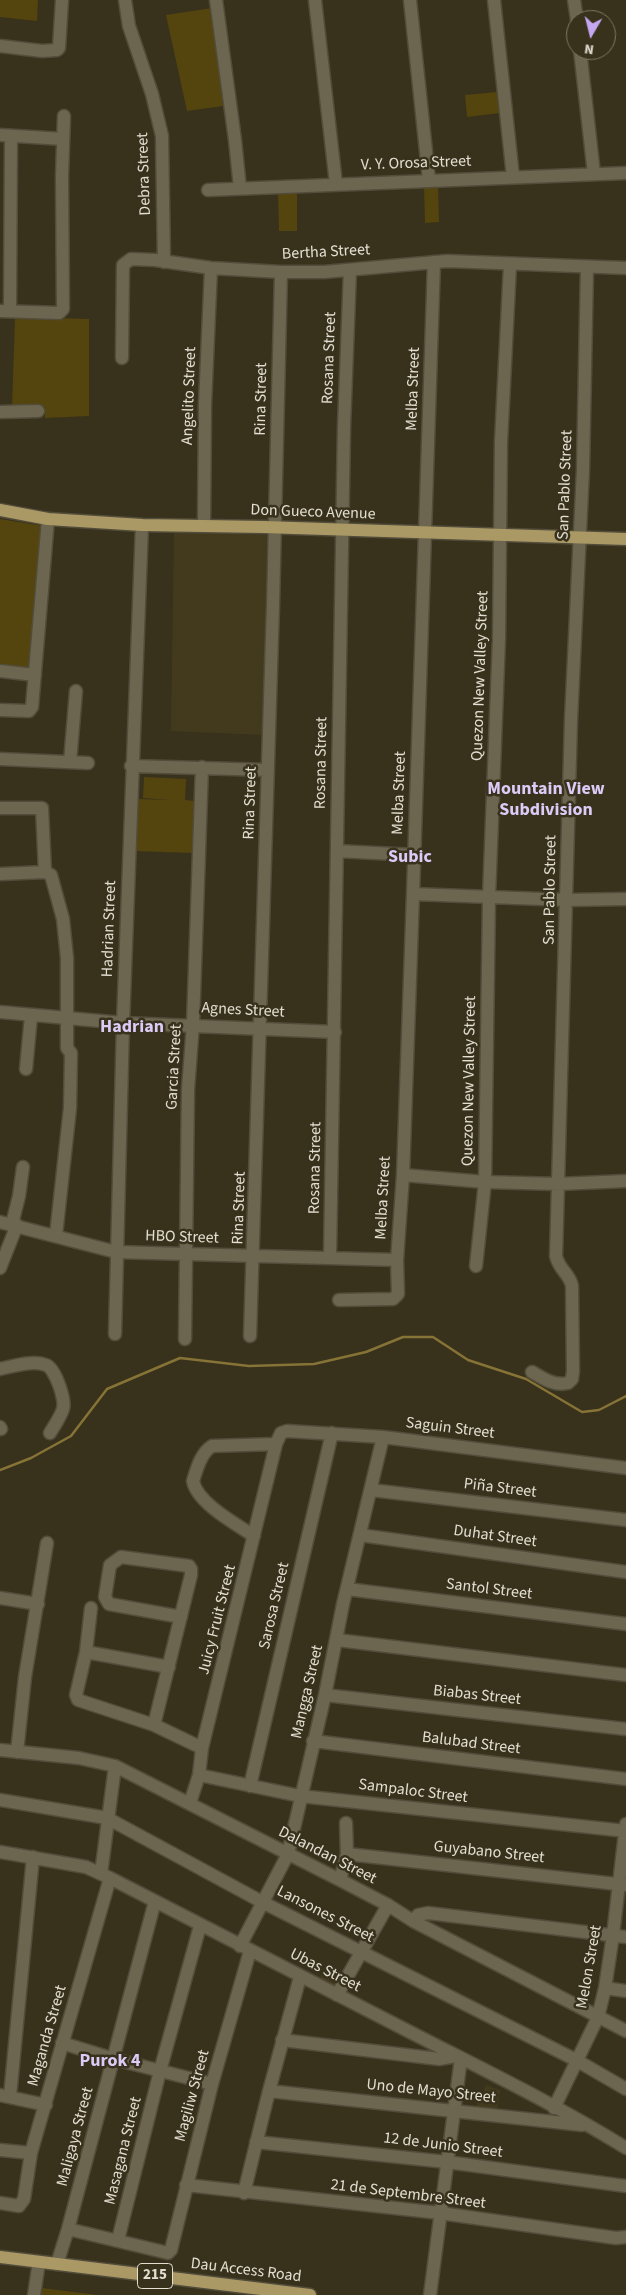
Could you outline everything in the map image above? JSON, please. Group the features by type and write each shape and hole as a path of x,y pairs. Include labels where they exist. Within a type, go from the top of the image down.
{"main road":[{"name":"Don Gueco Avenue","path":"0,510 48,519 142,525 275,527 626,539"},
{"name":"Dau Access Road","path":"0,2257 310,2295"}],"street":[{"path":"0,46 42,51 57,50 59,48 62,0"},
{"name":"Debra Street","path":"125,0 129,26 152,94 162,136 164,262"},
{"path":"216,0 240,188"},
{"path":"315,0 336,184"},
{"path":"410,0 429,180"},
{"path":"494,0 513,177"},
{"path":"581,60 594,174"},
{"path":"63,139 6,135 5,311 59,313 63,309 64,116"},
{"name":"V. Y. Orosa Street","path":"208,190 626,172"},
{"name":"Bertha Street","path":"122,358 123,266 131,259 211,268 281,272 350,270 434,262 626,268"},
{"name":"Melba Street","path":"339,1300 396,1298 398,1292 397,1260 403,1174 434,262"},
{"name":"Quezon New Valley Street","path":"476,1266 485,1182 489,897 499,638 501,442 510,265"},
{"name":"Angelito Street","path":"204,526 205,404 211,268"},
{"name":"San Pablo Street","path":"532,1372 560,1385 568,1384 572,1378 572,1286 571,1279 558,1267 556,1256 571,720 580,537 587,268"},
{"name":"Rosana Street","path":"330,1258 346,351 350,270"},
{"name":"Rina Street","path":"250,1336 254,1257 281,272"},
{"path":"0,412 38,411"},
{"path":"0,710 31,710 48,519"},
{"name":"Hadrian Street","path":"115,1334 123,1023 142,525"},
{"path":"0,671 34,675"},
{"path":"70,762 76,691"},
{"path":"0,759 88,763"},
{"path":"132,766 268,770"},
{"name":"Garcia Street","path":"185,1339 188,1089 193,1024 202,767"},
{"path":"0,808 42,808 44,872"},
{"path":"337,851 414,855"},
{"path":"0,874 44,872 51,874 63,919 67,958 67,1048 71,1053 70,1108 56,1235"},
{"path":"413,894 567,900 626,898"},
{"name":"Agnes Street","path":"0,1012 123,1023 193,1024 335,1032"},
{"path":"26,1069 31,1016"},
{"path":"0,1268 9,1224 19,1196 23,1168"},
{"path":"403,1174 485,1182 559,1184 626,1181"},
{"name":"HBO Street","path":"9,1224 116,1252 397,1260"},
{"path":"0,1369 36,1363 46,1365 52,1369 63,1396 64,1408 50,1433"},
{"name":"Saguin Street","path":"276,1444 281,1433 287,1431 332,1433 383,1437 626,1468"},
{"name":"Sarosa Street","path":"250,1786 332,1433"},
{"name":"Mangga Street","path":"245,1948 288,1854 312,1741 325,1695 347,1589 383,1437"},
{"path":"254,1536 228,1520 199,1494 193,1480 199,1464 212,1446 276,1444"},
{"name":"Juicy Fruit Street","path":"190,1803 276,1444"},
{"name":"Piña Street","path":"370,1490 626,1520"},
{"name":"Duhat Street","path":"360,1535 626,1572"},
{"path":"17,1752 25,1677 47,1543"},
{"path":"154,1725 169,1667 181,1617 191,1574 189,1566 121,1557 110,1565 105,1597 109,1604 181,1617"},
{"name":"Santol Street","path":"347,1589 626,1624"},
{"path":"0,1598 38,1604"},
{"path":"91,1608 86,1652 76,1695 78,1700 154,1725 202,1748"},
{"path":"337,1640 626,1675"},
{"path":"86,1652 169,1667"},
{"name":"Biabas Street","path":"325,1695 626,1729"},
{"name":"Balubad Street","path":"312,1741 626,1778"},
{"name":"Dalandan Street","path":"0,1750 79,1758 115,1766 340,1880 388,1905 413,1921 626,2032"},
{"name":"Maganda Street","path":"0,2203 19,2206 24,2199 31,2153 46,2105 106,1876 107,1818 115,1766"},
{"name":"Sampaloc Street","path":"198,1775 300,1796 626,1828"},
{"name":"Lansones Street","path":"0,1800 107,1818 264,1903 576,2060 626,2089"},
{"path":"340,1880 347,1854 346,1823"},
{"name":"Melon Street","path":"554,2108 598,2017 605,1988 622,1884 626,1828"},
{"name":"Ubas Street","path":"0,1852 86,1867 106,1876 591,2126 626,2148"},
{"name":"Guyabano Street","path":"347,1854 622,1884"},
{"path":"33,1857 5,2095 46,2105"},
{"name":"Maligaya Street","path":"56,2264 68,2229 155,1901"},
{"path":"337,1995 388,1905"},
{"path":"413,1921 418,1915 428,1913 626,1937"},
{"name":"Masagana Street","path":"118,2240 160,2071 200,1926"},
{"name":"Magiliw Street","path":"118,2240 168,2253 171,2250 245,1948"},
{"path":"244,2193 282,2040 300,1977"},
{"path":"605,1988 626,1991"},
{"path":"282,2040 439,2058 459,2057 430,2295"},
{"path":"62,2043 114,2059 212,2084"},
{"name":"Uno de Mayo Street","path":"269,2091 591,2126"},
{"name":"12 de Junio Street","path":"256,2142 447,2162 626,2186"},
{"path":"0,2150 31,2153"},
{"name":"21 de Septembre Street","path":"186,2186 440,2213 616,2238 626,2237"},
{"path":"68,2229 118,2240"},
{"path":"34,2295 40,2262"}],"shaded area":[{"path":"0,0 38,0 37,21 0,17"},
{"path":"212,8 223,106 187,111 166,15"},
{"path":"497,92 500,113 467,117 465,95"},
{"path":"438,186 439,222 425,223 424,187"},
{"path":"278,191 297,191 297,231 279,231"},
{"path":"15,317 89,319 89,416 45,418 45,407 12,407"},
{"path":"0,519 43,526 28,673 0,669"},
{"path":"174,532 267,535 263,735 171,731"},
{"path":"144,777 186,779 185,800 195,801 193,853 135,851 137,799 171,800 143,798"},
{"path":"326,1964 344,1973 334,1991 319,1981"},
{"path":"486,2085 500,2090 497,2112 476,2109 478,2093 483,2093"},
{"path":"42,2288 98,2295 41,2295"}],"waterway":[{"path":"0,1470 31,1458 71,1436 107,1389 180,1358 249,1366 314,1364 366,1352 403,1337 433,1337 468,1360 526,1379 582,1412 599,1410 626,1396"}],"district":[{"name":"Mountain View Subdivision","path":"546,800"},
{"name":"Subic","path":"410,858"},
{"name":"Hadrian","path":"132,1028"},
{"name":"Purok 4","path":"110,2062"}]}
